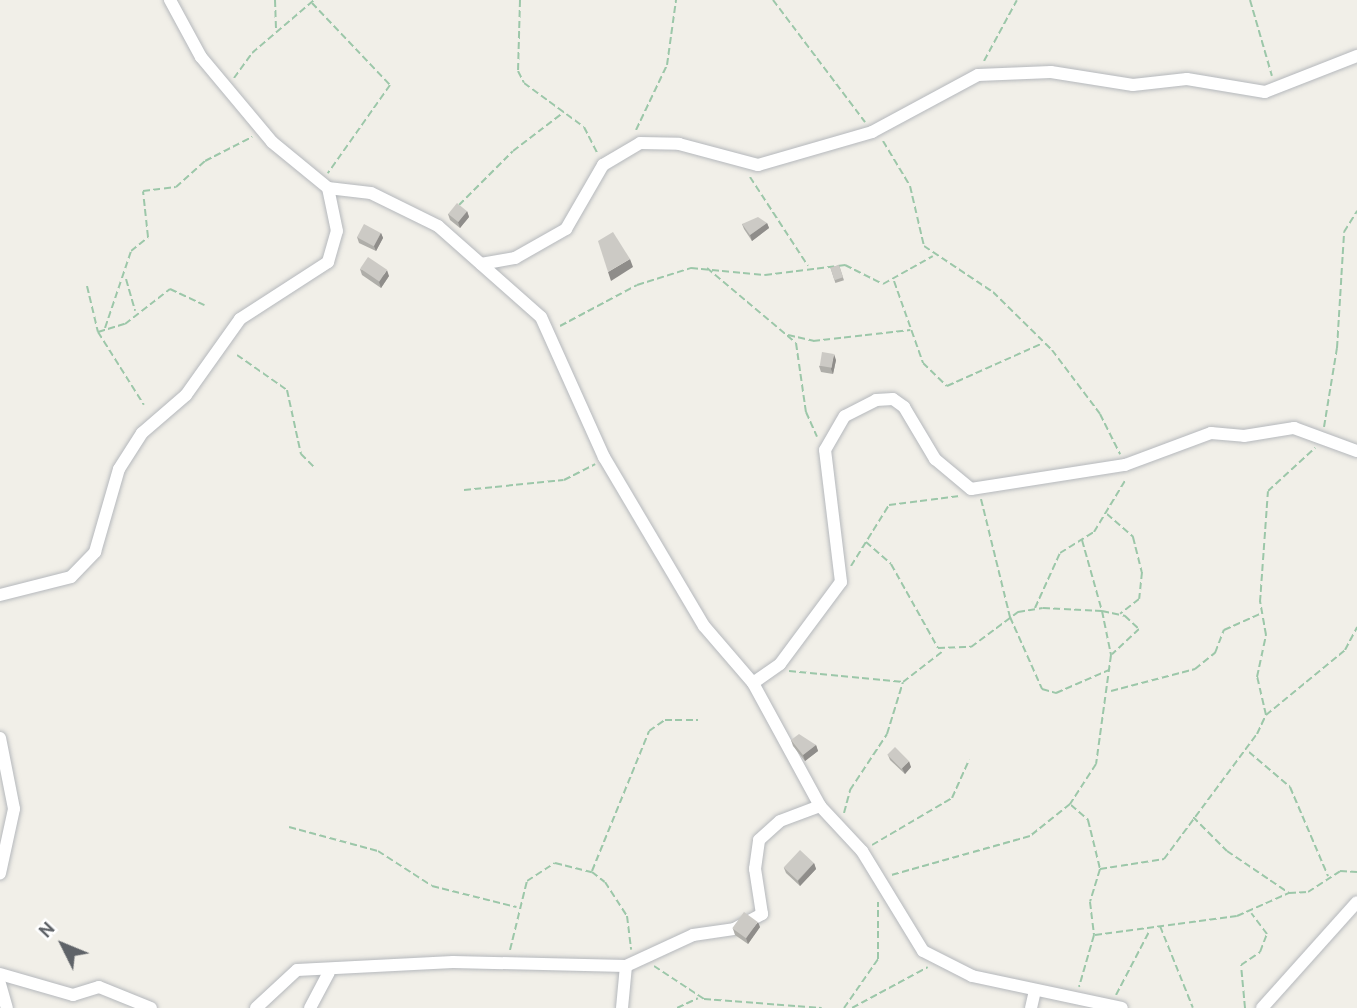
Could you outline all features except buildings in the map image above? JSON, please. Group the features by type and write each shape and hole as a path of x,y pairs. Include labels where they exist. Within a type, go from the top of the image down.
{"street":[{"path":"170,0 226,90 262,132 328,187 393,201 438,226 550,330 604,457 704,626 753,683 820,806 862,850 912,938 936,962 1035,991 1079,997 1118,1007"},
{"path":"481,264 515,258 566,229 603,165 633,145 679,144 745,165 872,132 978,75 1033,71 1122,85 1187,79 1276,90 1357,56"},
{"path":"0,595 71,577 95,552 119,469 142,433 186,395 240,319 328,262 337,231 328,187"},
{"path":"753,683 774,671 841,582 825,450 845,416 876,400 893,399 935,459 974,489 1125,465 1211,433 1244,436 1294,428 1322,435 1357,451"},
{"path":"0,738 14,809 0,873"},
{"path":"256,1008 286,976 453,962 508,965 636,962 762,914 755,869 760,840 780,821 820,806"},
{"path":"1262,1008 1357,902"},
{"path":"622,1008 636,962"},
{"path":"310,1008 329,973"},
{"path":"0,974 73,995 99,988 151,1008"},
{"path":"0,984 7,1008"},
{"path":"1031,1008 1035,991"}],"path":[{"path":"275,0 276,33"},
{"path":"520,0 522,44 515,65 524,83 584,127 603,165"},
{"path":"633,145 667,65 676,0"},
{"path":"773,0 906,177 920,239 933,256 993,292 1044,342 1089,397 1125,465 1124,489 1107,514 1082,539 1059,553 1035,608"},
{"path":"978,75 1017,0"},
{"path":"1250,0 1276,90"},
{"path":"226,90 276,33 313,1 390,85 330,165 328,187"},
{"path":"456,209 513,151 564,113"},
{"path":"105,328 125,277 132,248 150,230 143,191 176,187 205,161 262,132"},
{"path":"745,165 808,267"},
{"path":"1266,715 1257,677 1264,612 1268,491 1322,435 1337,348 1344,232 1357,211"},
{"path":"550,330 655,277 706,267 765,275 808,267 845,265 879,283 894,281 933,256"},
{"path":"706,267 740,302 787,334 813,341 911,330"},
{"path":"125,277 135,312"},
{"path":"894,281 911,330 931,374 954,387 1044,342"},
{"path":"87,286 98,332 144,405"},
{"path":"98,332 125,324 135,312 170,289 205,305"},
{"path":"787,334 799,351 806,412 825,450"},
{"path":"237,355 286,390 301,454 314,468"},
{"path":"464,490 564,480 604,457"},
{"path":"841,582 896,501 945,502 974,489 1010,617 1046,692 1111,669"},
{"path":"1107,514 1133,537 1142,572 1139,599 1119,614"},
{"path":"873,870 902,873 1016,841 1041,830 1070,804 1096,764 1110,692 1111,655 1082,539"},
{"path":"866,542 891,564 929,639 943,650"},
{"path":"841,827 850,790 887,734 904,682 943,650 971,647 1010,617 1035,608 1119,614 1139,629 1111,655"},
{"path":"1110,692 1195,669 1215,653 1224,630 1264,612"},
{"path":"1100,869 1156,864 1249,751 1266,715 1345,650 1357,627"},
{"path":"774,671 904,682"},
{"path":"592,872 649,732 665,720 698,719"},
{"path":"1249,751 1290,787 1328,877"},
{"path":"862,850 952,798 969,760"},
{"path":"1070,804 1088,820 1100,869 1090,902 1094,935 1079,997"},
{"path":"1193,817 1227,851 1289,893"},
{"path":"289,827 378,850 432,886 517,907"},
{"path":"508,965 517,907 530,875 543,865 592,872 622,906 636,962 699,998 822,1008"},
{"path":"1094,935 1117,928 1149,931 1159,925 1251,913 1289,893 1308,892 1328,877 1357,872"},
{"path":"844,1008 880,952 880,885"},
{"path":"1245,1008 1241,965 1260,952 1267,934 1251,913"},
{"path":"1159,925 1193,1008"},
{"path":"1118,1007 1149,931"},
{"path":"852,1008 936,962"},
{"path":"677,1008 699,998"}]}
